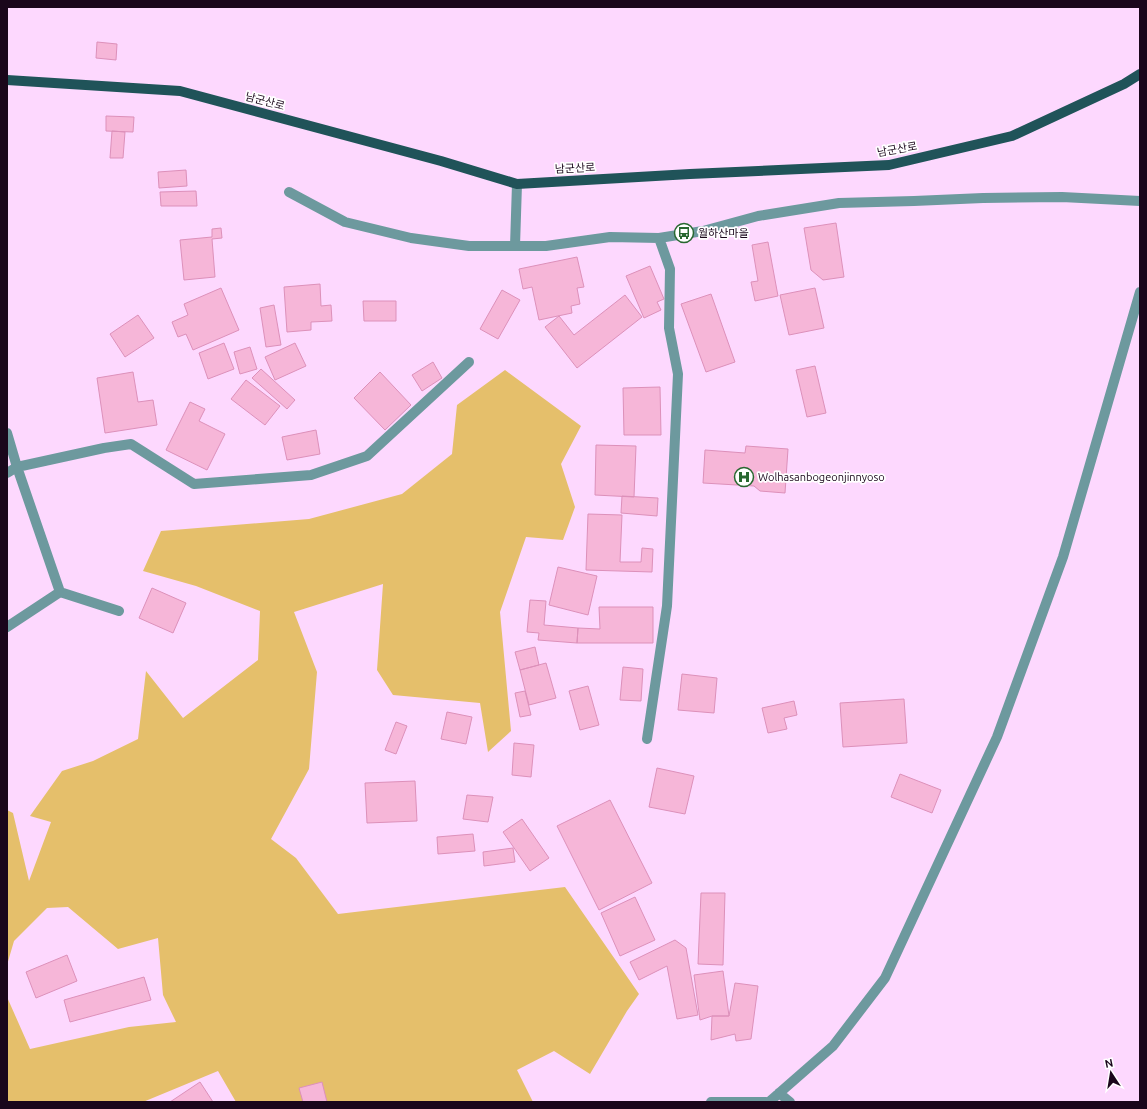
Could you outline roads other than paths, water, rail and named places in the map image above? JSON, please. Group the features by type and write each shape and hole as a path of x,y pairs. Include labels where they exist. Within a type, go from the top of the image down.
{"main road":[{"name":"남군산로","path":"7,80 180,91 441,161 517,184 889,165 1012,136 1124,84 1140,74"}],"street":[{"path":"515,246 517,184"},
{"path":"289,192 345,222 411,238 469,246 546,246 610,237 659,238 703,231 758,216 839,202 982,198 1054,198 1140,201"},
{"path":"647,740 667,606 678,374 669,328 670,269 659,238"},
{"path":"711,1102 767,1102 833,1046 885,978 997,737 1063,558 1140,292"},
{"path":"7,474 17,467 104,448 132,444 194,484 311,475 367,456 469,362"},
{"path":"7,433 17,467 60,592"},
{"path":"60,592 119,611"},
{"path":"7,627 60,592"},
{"path":"779,1093 790,1102"}],"place":[{"name":"월하산마을","path":"684,233"},
{"name":"Wolhasanbogeonjinnyoso","path":"744,477"}]}
